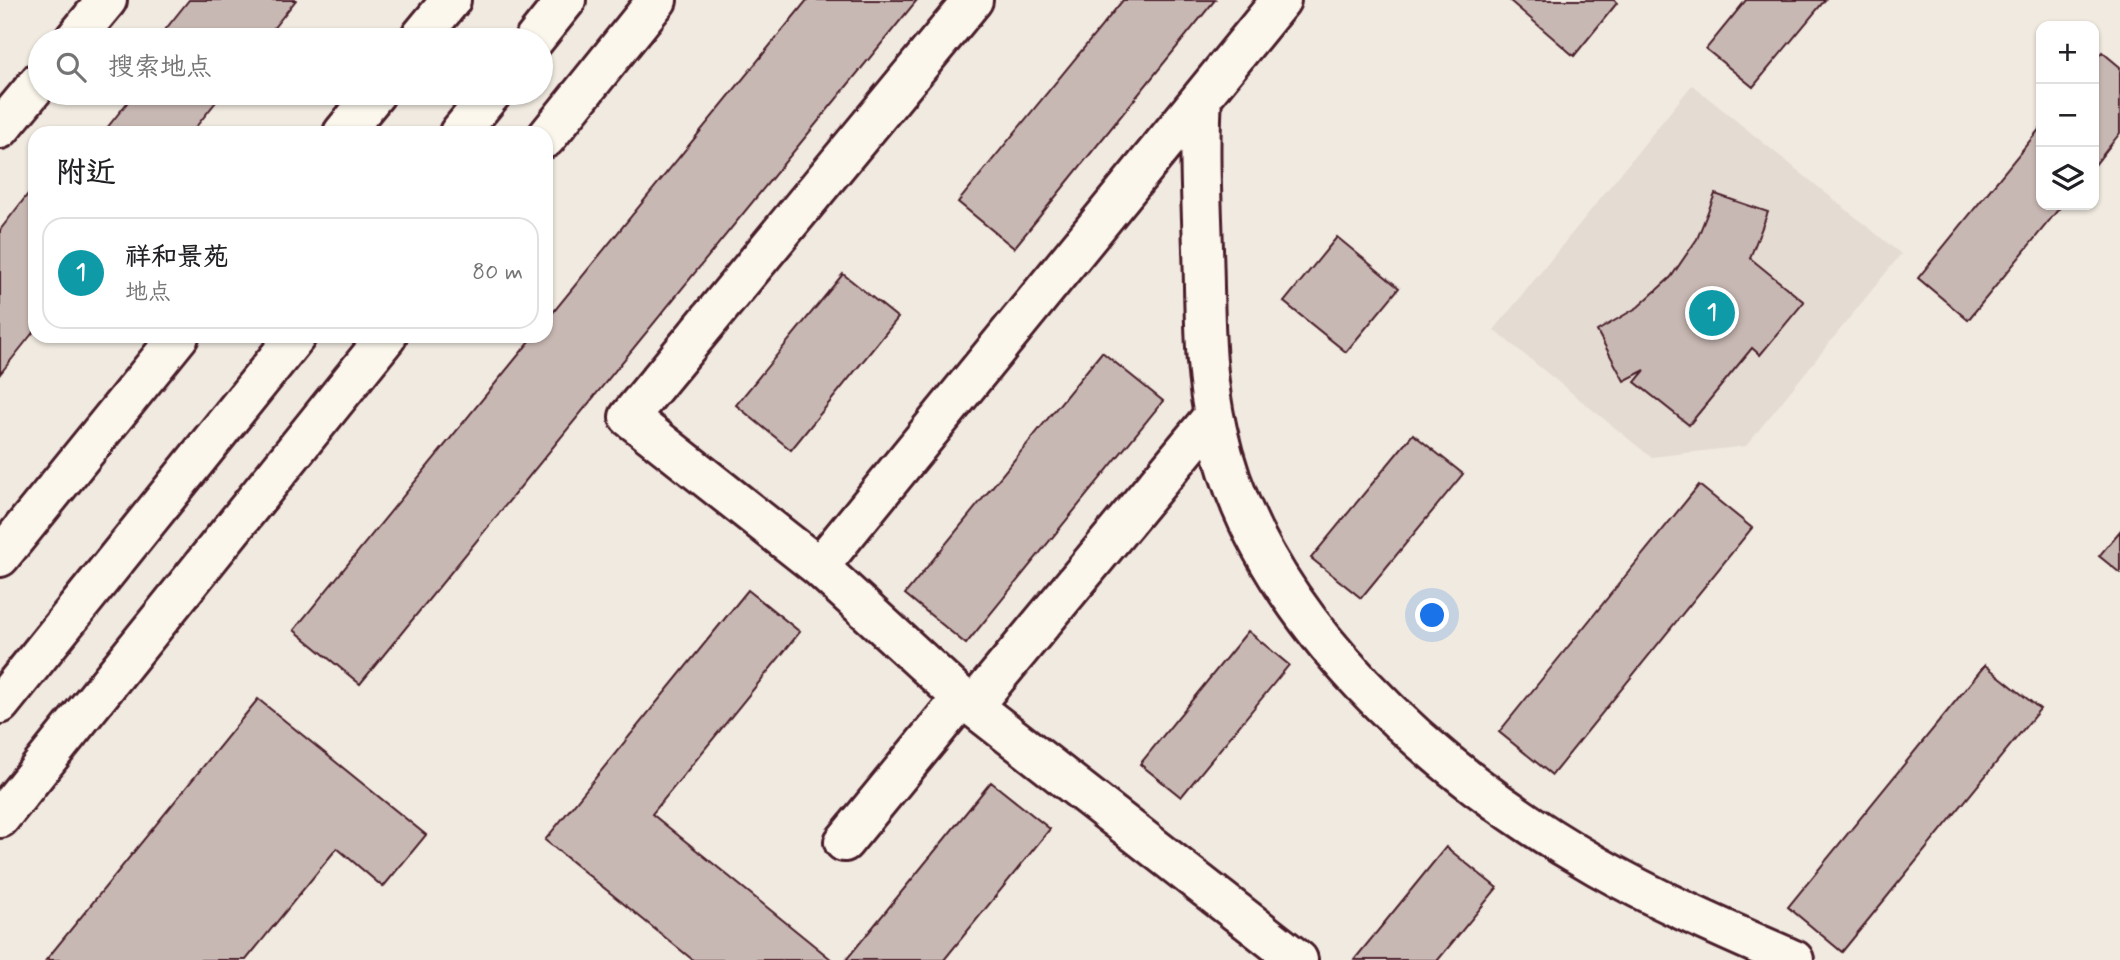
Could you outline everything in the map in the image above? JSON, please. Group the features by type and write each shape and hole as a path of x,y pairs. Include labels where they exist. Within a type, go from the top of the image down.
{"street":[{"path":"84,28 107,0"},
{"path":"428,28 451,0"},
{"path":"544,28 566,0"},
{"path":"553,129 657,0"},
{"path":"973,0 629,417 819,567 967,702 1298,960"},
{"path":"819,567 1281,0"},
{"path":"0,129 28,95"},
{"path":"1202,97 1198,163 1204,335 1214,415 1230,477 1276,575 1312,625 1396,715 1495,799 1566,847 1669,903 1794,960"},
{"path":"349,126 366,105"},
{"path":"465,126 482,105"},
{"path":"0,557 173,343"},
{"path":"0,704 290,343"},
{"path":"0,818 381,343"},
{"path":"844,842 1214,415"}],"shaded area":[{"path":"1692,85 1901,254 1746,446 1651,457 1494,330"}],"building":[{"path":"189,0 296,0 274,28 167,28"},
{"path":"807,0 917,0 360,684 294,630 528,343 553,343 553,312"},
{"path":"1123,0 1215,0 1014,248 958,202"},
{"path":"1509,0 1614,0 1617,3 1574,56"},
{"path":"1746,0 1825,0 1753,87 1706,49"},
{"path":"2102,52 2120,67 2120,133 2099,160 2099,84 2099,56"},
{"path":"125,105 213,105 197,126 109,126"},
{"path":"2036,133 2036,210 2058,210 1968,320 1918,278"},
{"path":"28,194 28,339 0,374 0,230"},
{"path":"1715,194 1768,212 1750,258 1804,302 1760,355 1752,348 1689,425 1635,382 1645,370 1624,381 1597,331 1638,307 1671,277 1697,239"},
{"path":"1337,237 1399,288 1346,352 1284,302"},
{"path":"843,274 898,318 791,450 736,405"},
{"path":"1102,352 1163,401 966,644 905,594"},
{"path":"1413,434 1463,474 1361,598 1311,558"},
{"path":"1699,485 1752,528 1552,775 1499,732"},
{"path":"2120,531 2120,573 2099,556"},
{"path":"748,590 800,632 652,814 832,960 693,960 545,840"},
{"path":"1248,631 1289,665 1181,797 1140,764"},
{"path":"1985,665 2040,709 1842,952 1788,907"},
{"path":"258,699 426,835 383,887 337,848 246,960 46,960"},
{"path":"991,782 1050,829 944,960 846,960"},
{"path":"1446,847 1497,888 1438,960 1354,960"}],"place":[{"name":"祥和景苑","path":"1712,313"}]}
